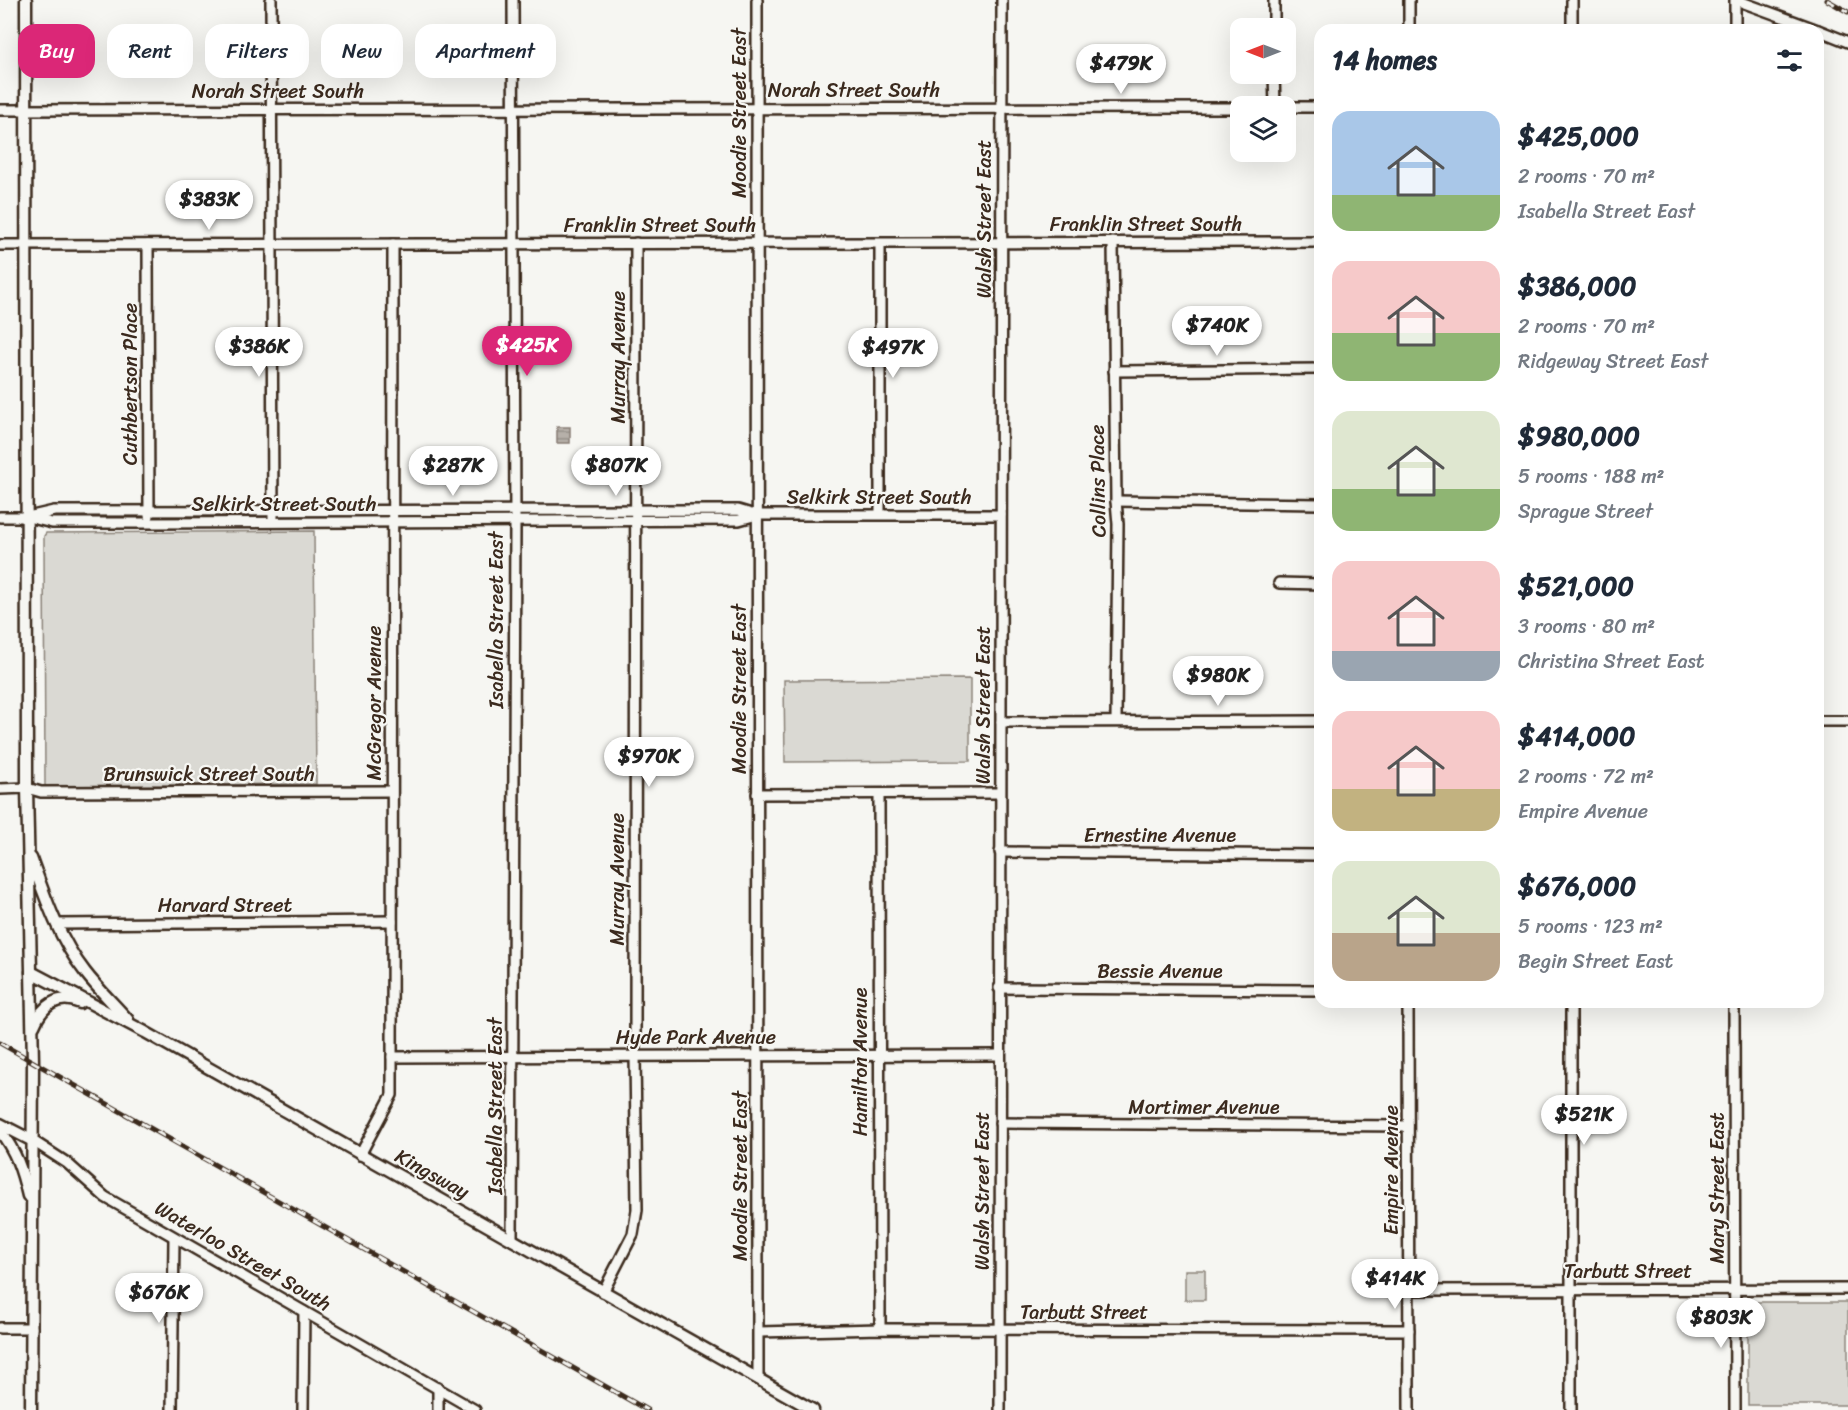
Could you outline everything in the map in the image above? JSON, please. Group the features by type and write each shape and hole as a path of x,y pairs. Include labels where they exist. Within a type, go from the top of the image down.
{"main road":[{"path":"26,0 27,788 33,1031 31,1410"},
{"path":"28,847 57,924 84,971 132,1025"},
{"name":"Kingsway","path":"31,972 132,1025 813,1410"},
{"path":"33,1031 38,1017 51,1002 71,999 132,1025"},
{"name":"Waterloo Street South","path":"0,1124 33,1141"},
{"path":"0,1131 14,1150 24,1177 32,1217"}],"street":[{"path":"271,0 273,522"},
{"name":"Isabella Street East","path":"512,1240 515,516 513,0"},
{"name":"Moodie Street East","path":"757,0 758,1379"},
{"name":"Walsh Street East","path":"1000,1410 1002,0"},
{"path":"1274,0 1274,18"},
{"path":"1409,0 1409,24"},
{"path":"1572,0 1572,24"},
{"path":"1735,24 1736,0 1802,24"},
{"path":"1824,32 1848,42"},
{"path":"1296,107 1314,108"},
{"name":"Norah Street South","path":"0,110 1230,108"},
{"name":"Collins Place","path":"1113,242 1118,524 1116,720"},
{"name":"Franklin Street South","path":"0,245 1314,242"},
{"name":"Murray Avenue","path":"603,1292 633,1234 636,1222 636,243"},
{"name":"McGregor Avenue","path":"360,1155 392,1095 393,244"},
{"path":"880,244 880,514"},
{"name":"Cuthbertson Place","path":"148,245 149,523"},
{"path":"1114,371 1314,369"},
{"path":"1116,501 1314,504"},
{"name":"Selkirk Street South","path":"0,517 28,517 54,511 392,511 515,516 636,516 739,520 757,515 1001,515"},
{"name":"Selkirk Street South","path":"28,517 52,523 149,523 392,522 515,516"},
{"path":"1279,584 1314,584"},
{"path":"1001,722 1314,721"},
{"path":"1824,721 1848,721"},
{"name":"Brunswick Street South","path":"0,789 27,788 41,792 391,791"},
{"path":"757,794 1000,793"},
{"name":"Hamilton Avenue","path":"879,794 880,1329"},
{"name":"Ernestine Avenue","path":"1000,852 1314,855"},
{"name":"Harvard Street","path":"57,924 392,921"},
{"name":"Bessie Avenue","path":"999,987 1314,990"},
{"name":"Empire Avenue","path":"1408,1008 1409,1410"},
{"path":"1571,1008 1571,1410"},
{"name":"Mary Street East","path":"1734,1008 1735,1410"},
{"name":"Hyde Park Avenue","path":"392,1057 999,1055"},
{"name":"Mortimer Avenue","path":"999,1124 1408,1126"},
{"name":"Waterloo Street South","path":"33,1141 67,1163 105,1197 475,1410"},
{"path":"172,1410 174,1238"},
{"name":"Tarbutt Street","path":"1409,1290 1848,1289"},
{"path":"303,1410 304,1312"},
{"path":"0,1328 32,1328"},
{"name":"Tarbutt Street","path":"759,1332 880,1329 1409,1330"},
{"path":"438,1388 438,1410"}],"green space":[{"path":"46,515 129,515 131,517 48,519"},
{"path":"167,515 252,515 253,517 167,519"},
{"path":"288,515 374,515 375,517 289,518"},
{"path":"410,515 496,515 497,516 411,518"},
{"path":"532,515 625,515 625,516 532,517"},
{"path":"314,531 316,784 45,786 44,536 46,533"},
{"path":"970,679 970,761 785,762 784,680"},
{"path":"1185,1270 1205,1270 1205,1300 1185,1300"},
{"path":"1748,1302 1848,1302 1848,1405 1748,1405"}],"shaded area":[{"path":"557,427 570,427 570,443 557,443"}],"railway":[{"path":"1827,0 1848,12"},
{"path":"0,1043 647,1410"}]}
